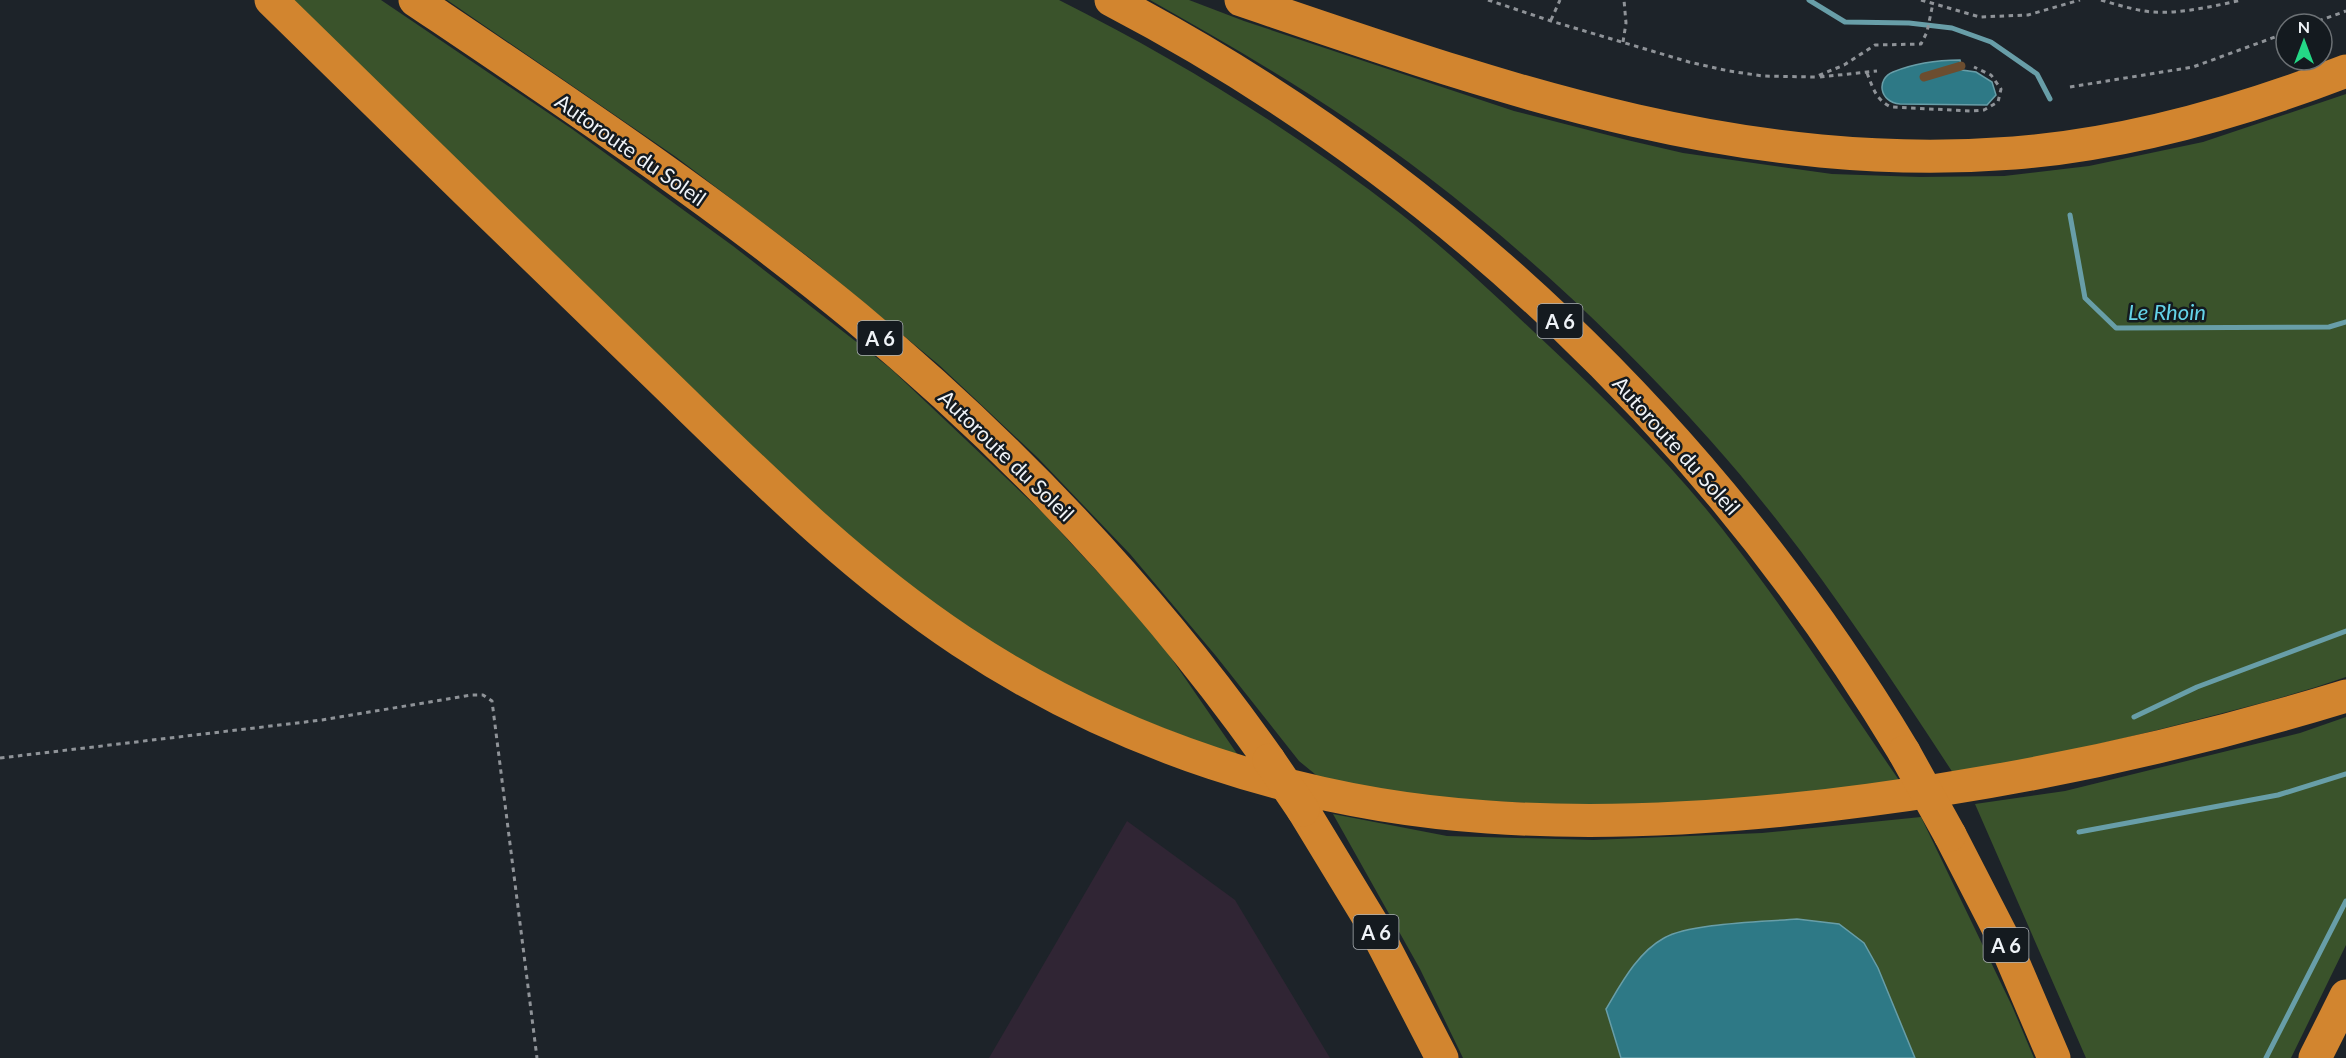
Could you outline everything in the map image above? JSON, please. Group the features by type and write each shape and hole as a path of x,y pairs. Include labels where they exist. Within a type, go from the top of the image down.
{"highway":[{"path":"271,0 747,463 850,558 942,628 1022,678 1115,725 1212,763 1347,798 1451,814 1568,820 1696,817 1835,805 2007,780 2179,743 2346,696"},
{"name":"Autoroute du Soleil","path":"415,0 607,131 747,231 855,316 933,383 1032,477 1110,560 1184,648 1269,760 1303,810 1378,935 1442,1058"},
{"name":"Autoroute du Soleil","path":"1111,0 1242,75 1358,153 1496,263 1574,334 1672,435 1762,543 1824,628 1904,752 2002,936 2054,1058"},
{"path":"1241,0 1425,62 1570,106 1720,138 1839,153 1912,156 1981,155 2084,144 2208,117 2285,94 2346,71"},
{"path":"2315,1058 2346,996"}],"lane":[{"path":"1924,77 1961,66"}],"path":[{"path":"1488,0 1551,21 1729,71 1763,76 1815,77 1877,71"},
{"path":"1551,21 1560,0"},
{"path":"1623,42 1626,22 1624,0"},
{"path":"1922,0 1980,17 2028,15 2080,0"},
{"path":"2101,0 2155,12 2178,11 2242,0"},
{"path":"1815,77 1844,65 1875,45 1921,44 1927,32 1933,3"},
{"path":"2070,87 2193,67 2274,37"},
{"path":"1868,73 1881,102 1891,107 1971,111 1984,110 1998,102 2001,90 1991,75 1969,65 1961,66"},
{"path":"0,758 322,720 471,695 483,695 492,701 537,1058"}],"shaded area":[{"path":"1127,821 1235,900 1330,1058 989,1058"}],"green space":[{"path":"290,0 381,0 572,129 733,246 890,368 1044,514 1154,633 1240,758 1066,690 924,599 777,477"},
{"path":"447,0 1059,0 1104,23 1235,98 1361,183 1458,262 1574,370 1648,443 1716,521 1780,605 1901,783 1856,789 1624,808 1408,797 1321,779 1299,761 1216,656 1130,554 1038,458 939,365 811,259 676,157"},
{"path":"1150,0 1189,0 1244,21 1514,111 1627,140 1683,153 1832,174 1920,177 2004,176 2089,166 2203,142 2346,94 2346,677 2273,700 2170,727 1955,776 1869,646 1777,520 1678,405 1575,302 1540,269 1466,207 1395,152 1292,84"},
{"path":"2346,717 2346,945 2291,1058 2086,1058 1975,804 2065,791 2300,733"},
{"path":"1333,814 1447,836 1593,840 1762,833 1921,817 2012,1006 2034,1058 1915,1058 1878,968 1864,943 1664,937 1631,970 1606,1009 1621,1058 1463,1058 1420,969"}],"water":[{"path":"1960,60 1962,70 1976,72 1992,82 1996,95 1987,105 1900,104 1884,95 1882,85 1888,75 1893,72 1926,63"},
{"path":"1797,919 1839,924 1864,943 1878,968 1915,1058 1621,1058 1606,1009 1630,970 1654,944 1676,933 1691,929"}],"waterway":[{"name":"Le Rhoin","path":"1809,0 1845,22 1909,23 1952,28 1991,42 2037,74 2050,99"},
{"name":"Le Rhoin","path":"2070,215 2085,298 2116,328 2329,327 2346,322"},
{"path":"2134,717 2197,687 2346,631"},
{"path":"2079,832 2278,795 2346,774"},
{"path":"2266,1058 2346,901"}]}
